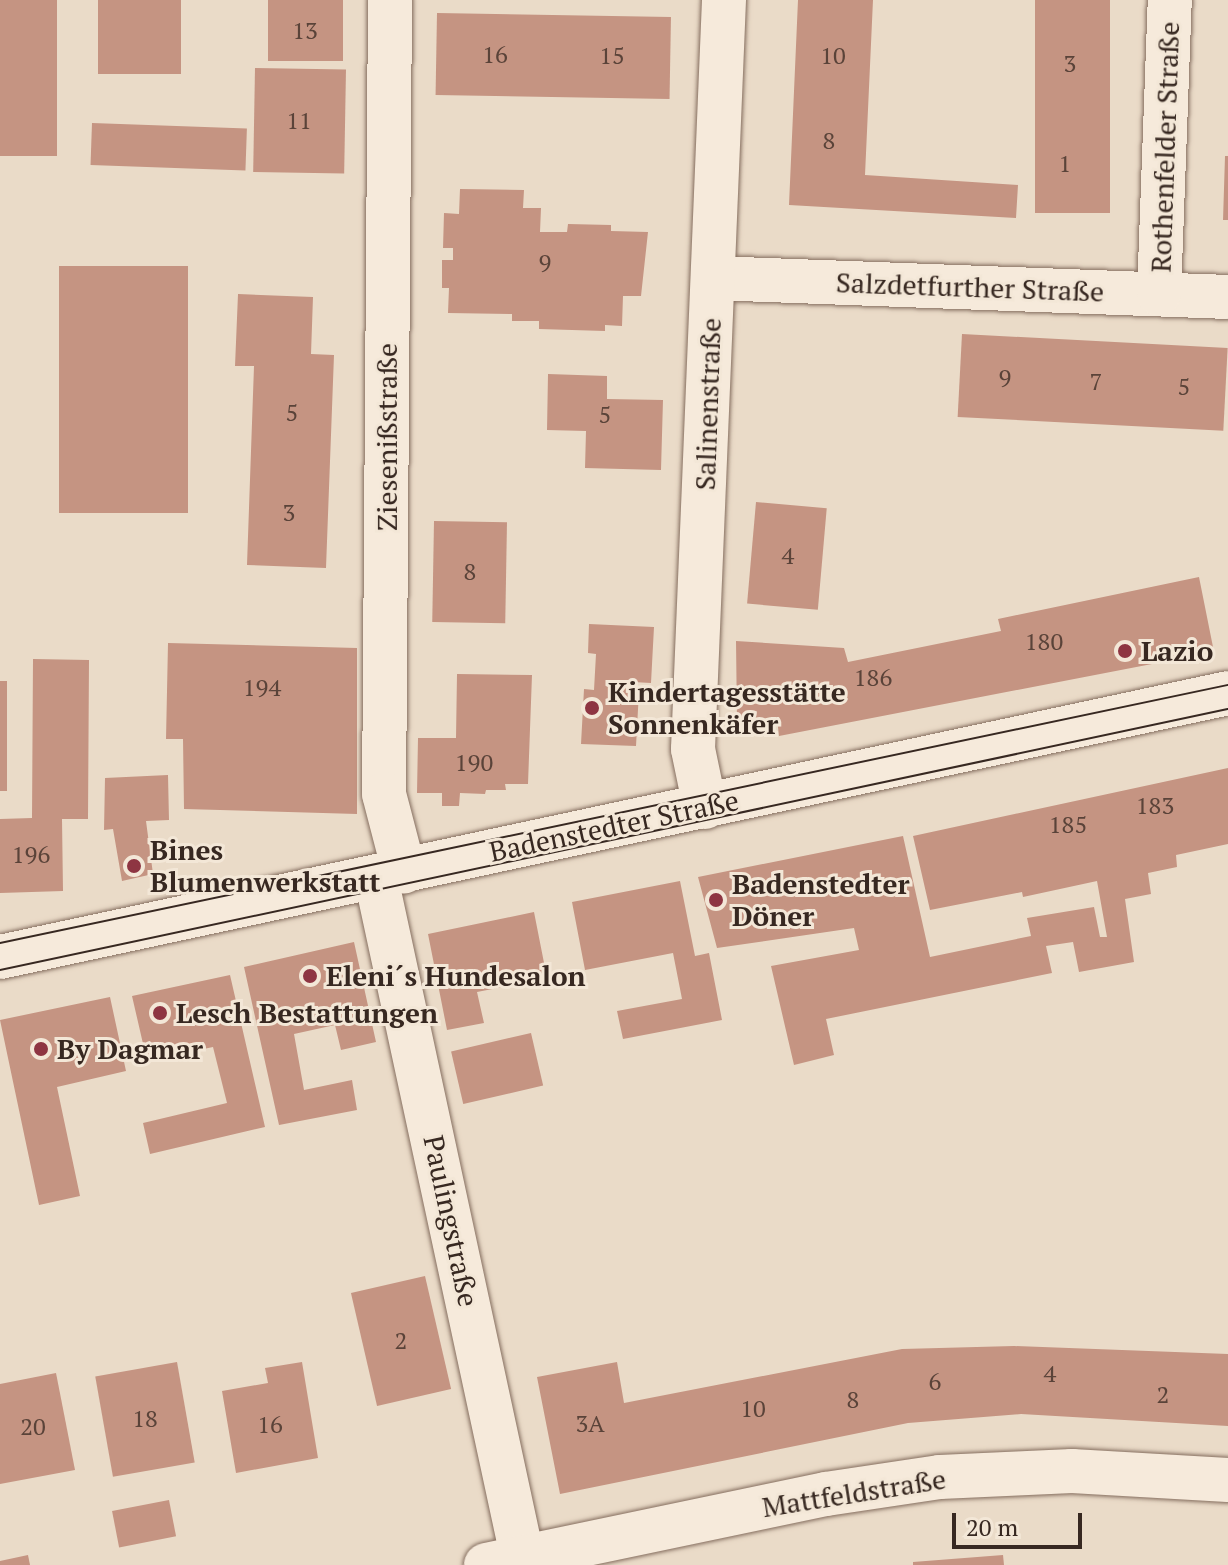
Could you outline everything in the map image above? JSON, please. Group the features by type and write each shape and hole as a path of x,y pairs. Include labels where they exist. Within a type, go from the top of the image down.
{"street":[{"name":"Ziesenißstraße","path":"390,0 384,794 390,874"},
{"name":"Salinenstraße","path":"705,807 693,749 724,0"},
{"name":"Rothenfelder Straße","path":"1159,294 1170,0"},
{"name":"Salzdetfurther Straße","path":"713,278 1228,297"},
{"name":"Badenstedter Straße","path":"0,957 1228,693"},
{"name":"Paulingstraße","path":"390,874 511,1562"},
{"name":"Mattfeldstraße","path":"511,1562 826,1494 940,1477 1072,1471 1228,1480"}],"building":[{"path":"0,0 57,0 57,156 0,156"},
{"path":"98,0 181,0 181,74 98,74"},
{"path":"268,0 343,0 343,61 268,61"},
{"path":"798,0 873,0 865,175 1018,185 1016,218 789,205"},
{"path":"1035,0 1110,0 1110,213 1035,213"},
{"path":"437,13 671,17 670,99 436,95"},
{"path":"255,68 346,70 344,174 253,172"},
{"path":"92,123 247,128 245,170 91,165"},
{"path":"1225,156 1228,156 1228,220 1223,220"},
{"path":"460,189 524,190 523,208 541,208 540,232 567,232 568,224 611,225 611,231 648,232 641,296 623,296 622,326 605,325 605,331 539,329 539,321 512,321 512,314 448,313 449,288 442,288 442,260 453,260 453,248 443,248 444,213 459,214"},
{"path":"59,266 188,266 188,513 59,513"},
{"path":"238,294 313,297 311,354 334,355 326,568 247,565 254,366 235,366"},
{"path":"962,334 1228,348 1223,431 958,417"},
{"path":"548,374 607,376 607,399 663,400 661,470 585,468 586,431 547,430"},
{"path":"756,502 827,508 818,610 747,604"},
{"path":"434,521 507,522 505,623 432,622"},
{"path":"1199,577 1214,652 779,736 777,719 737,723 736,641 844,648 848,662 1001,631 998,619"},
{"path":"589,624 654,627 651,683 633,682 632,691 639,691 636,746 581,744 584,689 594,690 596,654 588,653"},
{"path":"168,643 357,648 357,814 184,809 183,739 166,739"},
{"path":"33,659 89,660 88,819 62,819 63,891 0,893 0,819 32,818"},
{"path":"457,674 532,675 528,784 505,784 506,790 486,790 485,794 460,793 459,806 442,806 442,793 417,793 418,738 456,738"},
{"path":"0,681 7,681 7,791 0,791"},
{"path":"1228,768 1228,844 1176,855 1177,867 1148,873 1151,894 1125,899 1134,962 1079,972 1073,942 1046,946 1052,973 826,1019 834,1055 794,1065 771,966 859,950 854,928 717,948 698,877 903,836 930,957 1031,936 1027,918 1094,907 1100,937 1107,937 1097,881 1023,897 1022,892 930,910 913,836"},
{"path":"168,775 169,820 146,821 153,874 122,881 113,829 104,830 105,778"},
{"path":"680,881 695,956 709,953 722,1020 623,1039 617,1011 682,999 673,953 585,970 572,902"},
{"path":"534,912 547,978 477,992 484,1023 447,1030 428,934"},
{"path":"354,942 376,1042 341,1050 335,1025 294,1034 304,1090 352,1080 357,1110 279,1125 244,967"},
{"path":"230,975 265,1127 150,1154 143,1123 227,1103 213,1047 147,1061 132,996"},
{"path":"110,997 126,1071 57,1087 80,1196 39,1205 0,1020"},
{"path":"531,1033 543,1086 463,1104 451,1051"},
{"path":"425,1276 451,1389 377,1406 351,1293"},
{"path":"1014,1346 1228,1354 1228,1426 1021,1414 908,1423 560,1494 537,1377 617,1362 624,1403 902,1349"},
{"path":"177,1362 195,1462 113,1477 95,1376"},
{"path":"302,1362 318,1458 236,1473 222,1391 268,1383 265,1368"},
{"path":"56,1373 75,1470 0,1484 0,1384"},
{"path":"169,1500 176,1536 119,1547 112,1511"},
{"path":"28,1555 30,1565 0,1565 0,1561"},
{"path":"1003,1555 1004,1565 913,1565 913,1562"}],"tram line":[{"path":"0,943 1228,685"},
{"path":"0,970 1228,709"}],"place":[{"name":"Lazio","path":"1125,651"},
{"name":"Kindertagesstätte Sonnenkäfer","path":"592,708"},
{"name":"Bines Blumenwerkstatt","path":"134,866"},
{"name":"Badenstedter Döner","path":"716,900"},
{"name":"Eleni´s Hundesalon","path":"310,976"},
{"name":"Lesch Bestattungen","path":"160,1013"},
{"name":"By Dagmar","path":"41,1049"}]}
